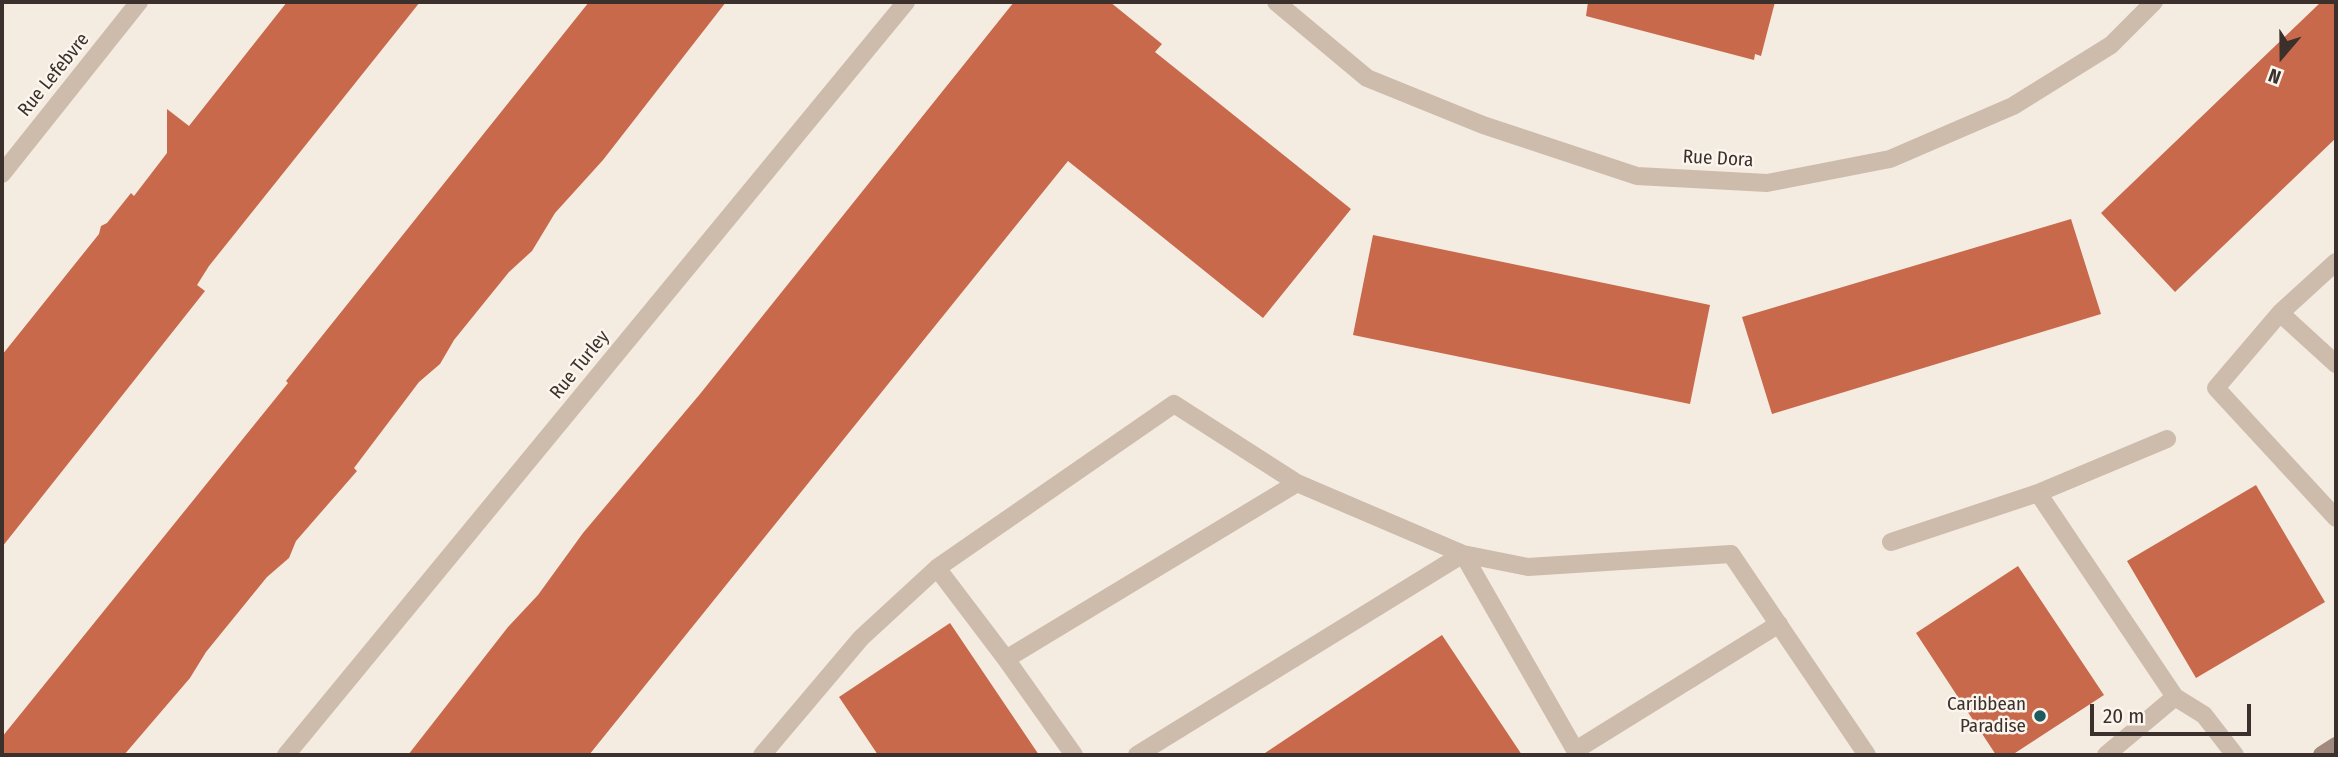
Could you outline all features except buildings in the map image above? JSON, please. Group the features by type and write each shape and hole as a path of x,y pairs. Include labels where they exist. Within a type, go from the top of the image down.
{"main road":[{"path":"2322,755 2336,746"}],"street":[{"name":"Rue Lefebvre","path":"2,174 139,2"},
{"name":"Rue Turley","path":"286,755 906,2"},
{"name":"Rue Dora","path":"1276,2 1367,78 1483,125 1637,176 1767,183 1890,159 2013,106 2111,45 2154,2"},
{"path":"2336,262 2280,313 2216,388 2336,518"},
{"path":"2280,313 2336,364"},
{"path":"762,755 861,638 937,568 1174,404 1297,483 1463,554 1528,566 1731,554 1779,624 1860,753"},
{"path":"1891,542 2038,493 2167,439"},
{"path":"1006,659 1297,483"},
{"path":"2038,493 2175,697 2204,715 2235,755"},
{"path":"1463,554 1577,753 1779,624"},
{"path":"1137,755 1463,554"},
{"path":"937,568 1074,755"},
{"path":"2106,755 2175,697"}],"place":[{"name":"Caribbean Paradise","path":"2040,716"}]}
